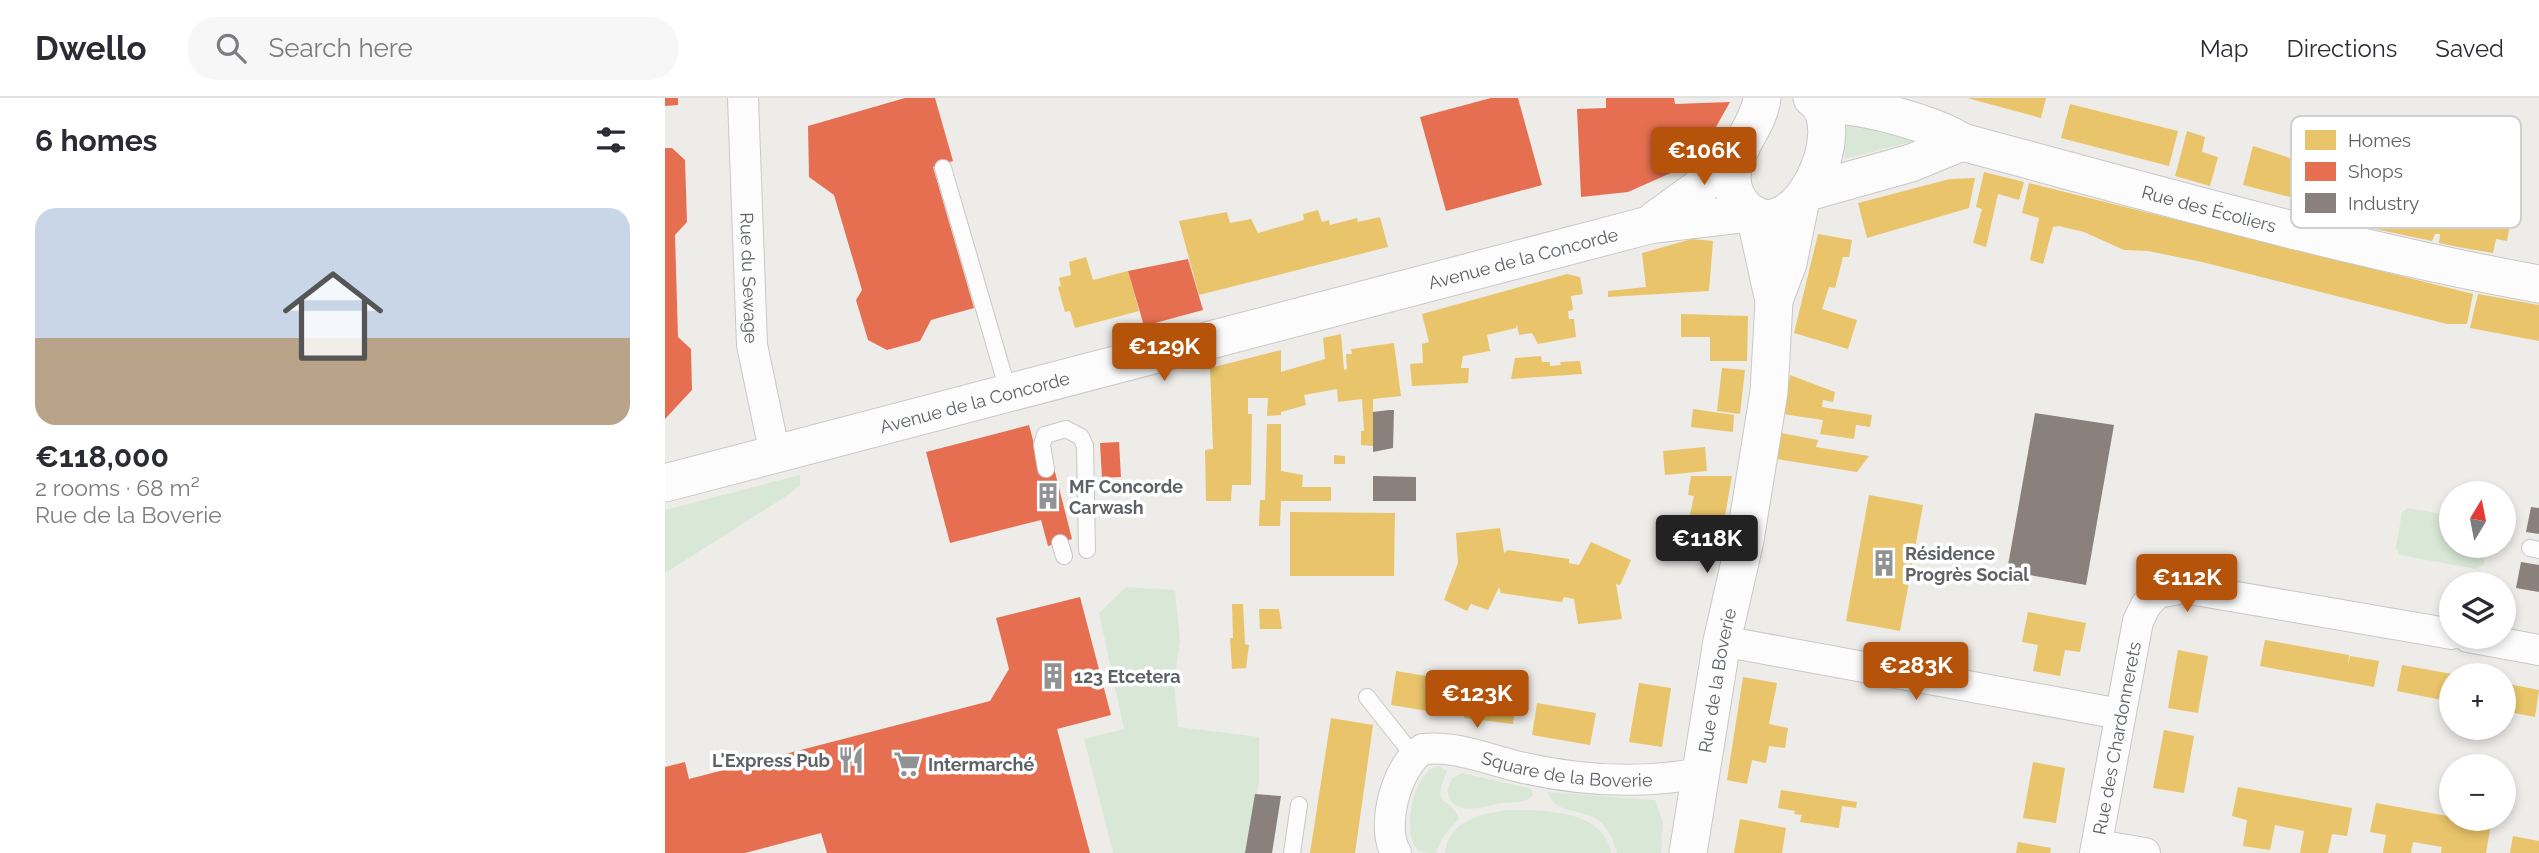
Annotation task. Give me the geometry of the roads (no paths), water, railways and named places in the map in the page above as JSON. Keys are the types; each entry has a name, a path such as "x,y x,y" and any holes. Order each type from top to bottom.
{"street":[{"name":"Rue du Sewage","path":"743,98 752,345 775,455"},
{"name":"Rue des Écoliers","path":"1815,100 1926,125 1962,142 2291,227"},
{"name":"Rue de la Boverie","path":"1773,301 1788,263 1804,198 1826,144 1829,127 1815,100"},
{"name":"Rue de la Boverie","path":"1688,853 1722,641 1757,470 1769,392 1773,301 1753,214 1734,194 1732,176 1743,145 1765,101"},
{"path":"1753,214 1779,216 1804,198 1911,163 1962,142"},
{"name":"Avenue de la Concorde","path":"1649,225 1699,188 1743,145"},
{"name":"Avenue de la Concorde","path":"665,483 1649,225 1753,214"},
{"name":"Rue des Écoliers","path":"2293,228 2374,249 2539,283"},
{"name":"Rue des Chardonnerets","path":"2096,849 2138,621 2157,593 2169,589 2194,589 2439,632"},
{"path":"1722,641 2120,714"},
{"path":"2516,646 2539,650"},
{"name":"Square de la Boverie","path":"1413,755 1423,749 1449,749 1546,773 1590,778 1666,780 1701,773"},
{"path":"1396,853 1391,834 1395,799 1399,779 1413,755"},
{"path":"2096,849 2145,853"}],"lane":[{"path":"943,168 1009,394"},
{"path":"1046,469 1043,452 1045,435 1066,429 1081,437 1085,446 1087,550"},
{"path":"1367,697 1413,755"},
{"path":"1291,853 1299,805"}],"place":[{"name":"MF Concorde Carwash","path":"1048,496"},
{"name":"Résidence Progrès Social","path":"1884,563"},
{"name":"123 Etcetera","path":"1053,676"},
{"name":"L'Express Pub","path":"851,760"},
{"name":"Intermarché","path":"907,764"}]}
